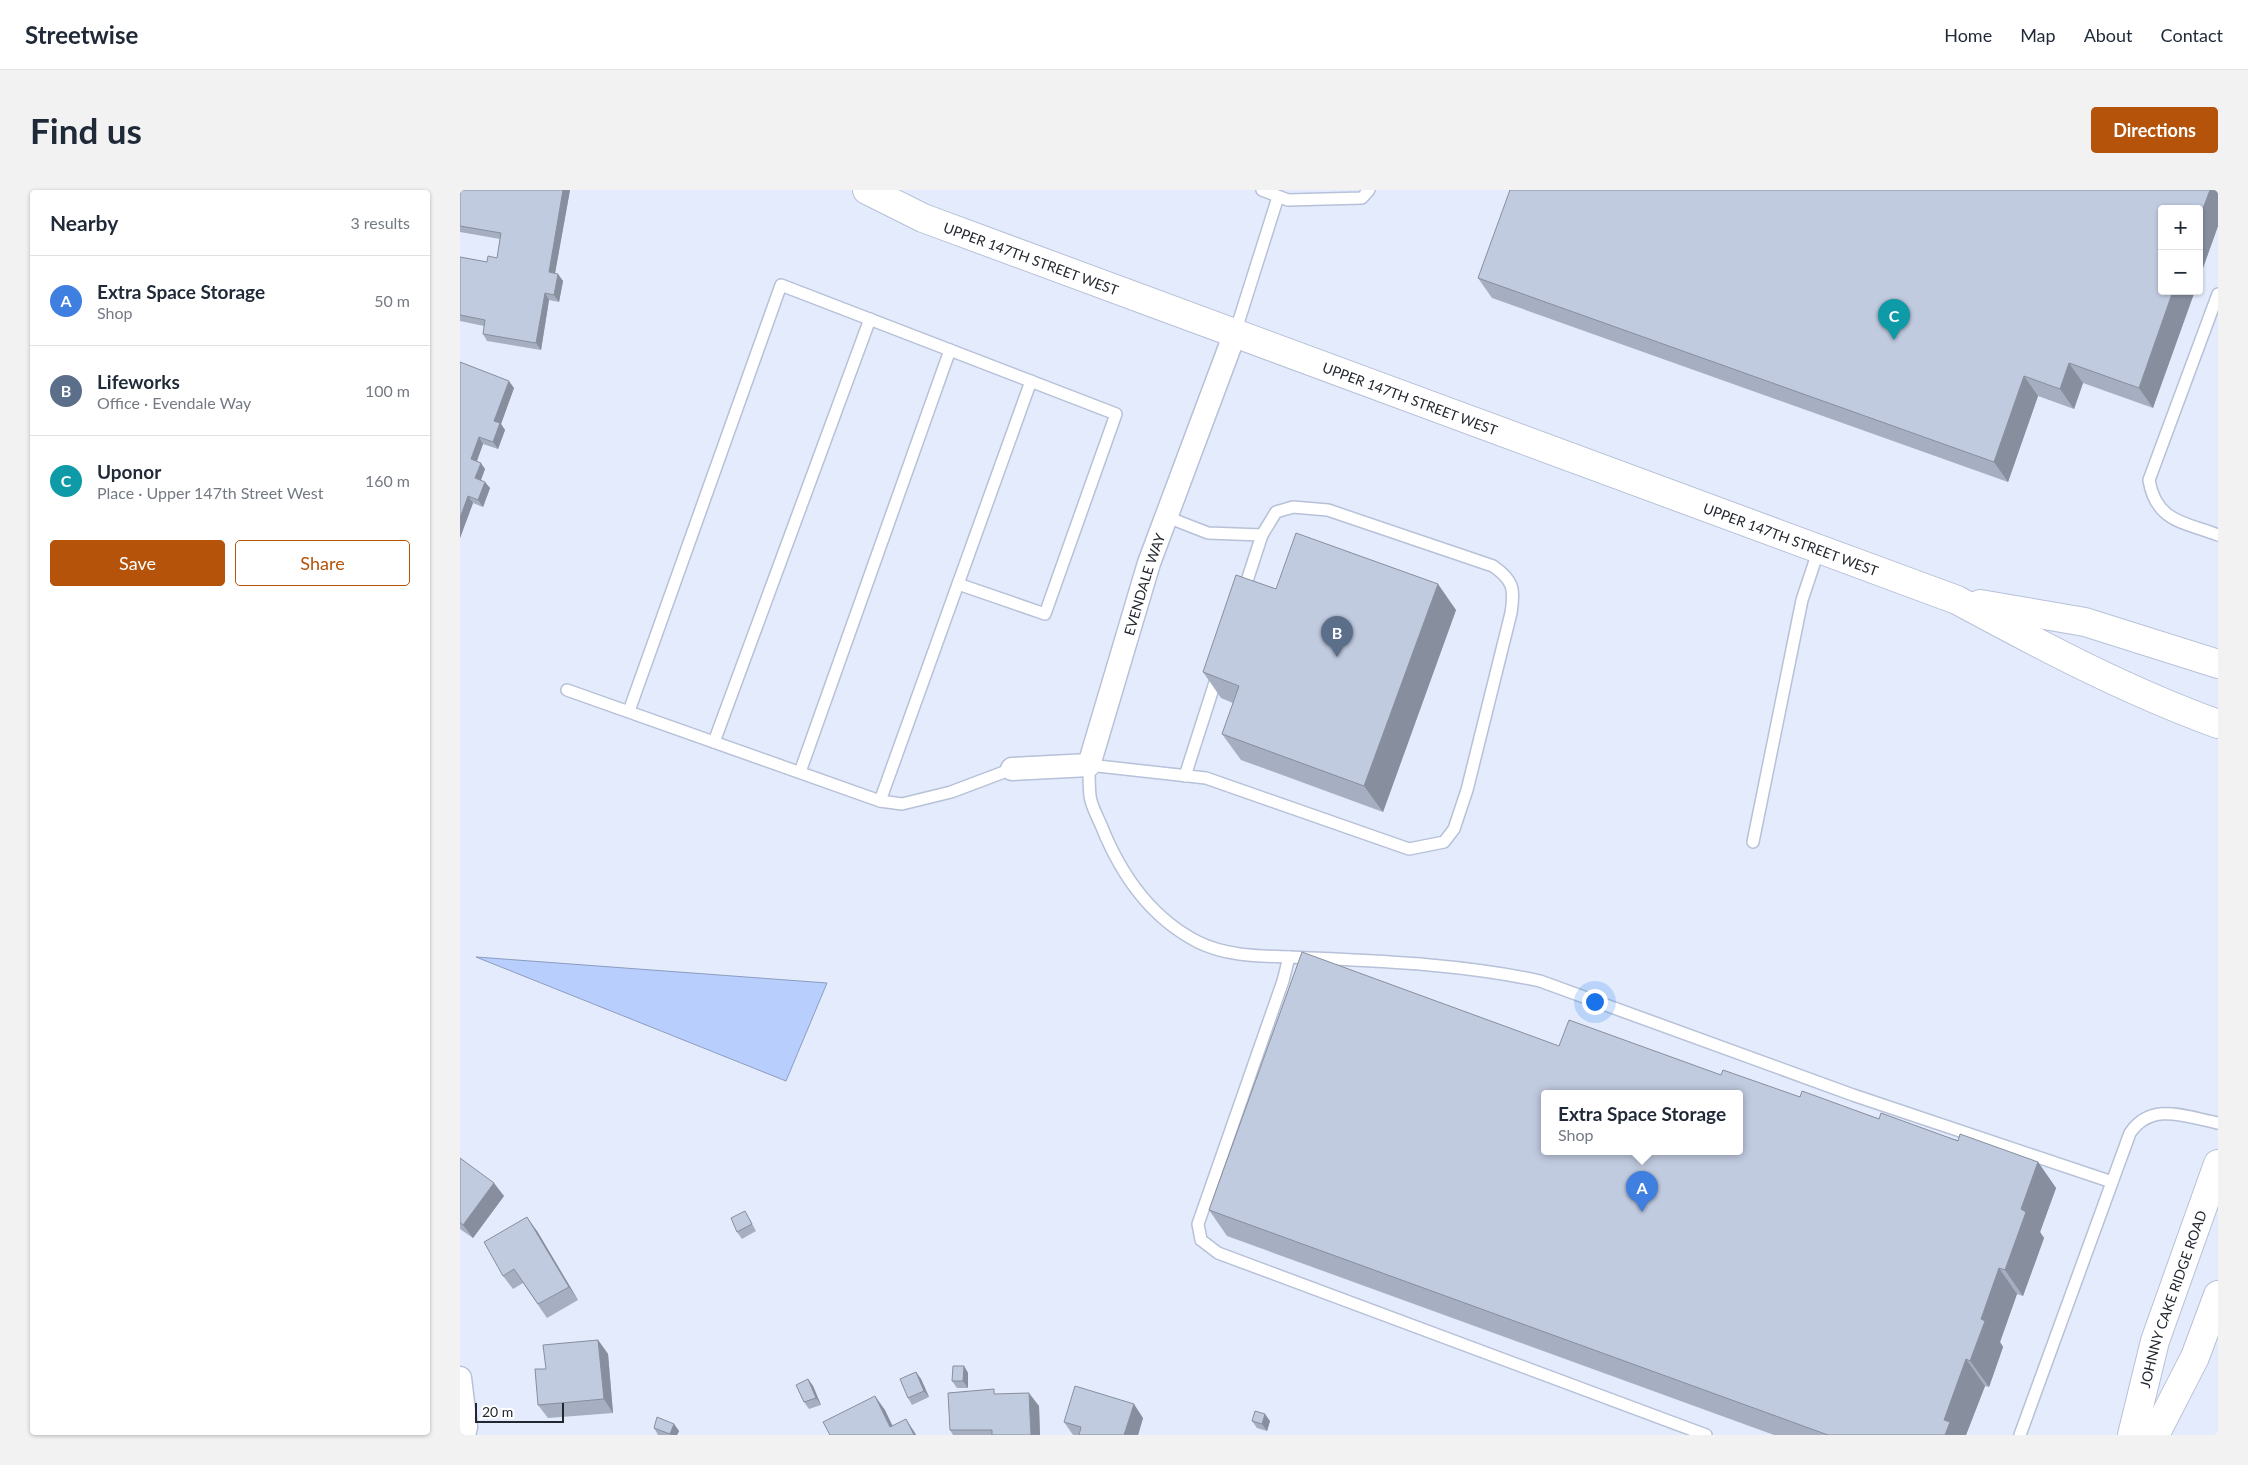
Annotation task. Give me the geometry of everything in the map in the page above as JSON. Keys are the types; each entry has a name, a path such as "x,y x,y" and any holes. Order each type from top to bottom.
{"street":[{"name":"UPPER 147TH STREET WEST","path":"875,192 923,218 1956,600 2068,660 2178,709 2218,724"},
{"name":"EVENDALE WAY","path":"1089,765 1150,564 1234,333"},
{"name":"UPPER 147TH STREET WEST","path":"1956,600 2085,622 2218,664"},
{"path":"1012,769 1089,765"},
{"name":"JOHNNY CAKE RIDGE ROAD","path":"2132,1435 2155,1341 2218,1164"},
{"path":"2155,1435 2195,1357 2218,1295"},
{"path":"460,1378 466,1427 464,1435"}],"lane":[{"path":"1262,190 1288,200 1362,198 1369,190"},
{"path":"1234,333 1278,197"},
{"path":"628,712 780,285 1116,414 1045,614 958,584"},
{"path":"2218,294 2149,480 2152,497 2167,516 2218,535"},
{"path":"714,742 870,319"},
{"path":"800,772 950,350"},
{"path":"880,800 1030,381"},
{"path":"1238,609 1262,535 1276,512 1293,506 1328,510 1493,566 1508,577 1514,599 1467,790 1454,829 1444,842 1409,849 1206,778 1089,765 1090,798 1109,846 1142,898 1164,921 1199,943 1246,955 1391,962 1516,976 1540,981 1853,1095 2112,1182"},
{"path":"1167,518 1208,533 1262,535"},
{"path":"1753,842 1802,600 1819,549"},
{"path":"1185,776 1220,664"},
{"path":"567,690 880,800 902,804 951,792 1012,769"},
{"path":"1289,957 1283,981 1198,1224 1201,1240 1218,1253 1706,1435"},
{"path":"2020,1435 2130,1133 2148,1116 2165,1113 2218,1123"}],"water":[{"path":"476,957 827,983 786,1081"}],"building":[{"path":"461,190 563,190 549,272 558,274 554,295 545,293 536,343 483,334 485,320 460,315 460,257 487,262 488,256 497,258 501,233 460,226"},
{"path":"1510,190 2210,190 2203,208 2203,205 2158,205 2158,295 2172,295 2139,388 2069,363 2060,389 2024,376 1994,462 1478,278"},
{"path":"460,362 509,381 494,421 500,423 493,442 479,437 471,459 481,463 475,478 485,482 478,500 468,496 460,518"},
{"path":"1296,533 1438,584 1364,786 1222,734 1239,686 1203,672 1236,575 1276,589"},
{"path":"1302,952 1559,1046 1569,1020 1721,1075 1723,1070 1800,1097 1802,1091 1879,1119 1881,1113 1958,1141 1960,1134 2038,1162 2021,1209 2026,1212 2005,1270 1999,1268 1981,1319 1985,1321 1970,1361 1966,1359 1944,1420 1950,1422 1945,1435 1828,1435 1209,1210"},
{"path":"460,1158 494,1183 463,1225 460,1222"},
{"path":"745,1211 752,1224 737,1232 731,1218"},
{"path":"527,1217 569,1287 538,1304 514,1269 503,1276 484,1242"},
{"path":"598,1340 604,1399 538,1405 535,1369 546,1369 543,1345"},
{"path":"953,1366 964,1366 963,1381 952,1381"},
{"path":"916,1372 924,1391 908,1398 900,1379"},
{"path":"808,1379 816,1398 804,1402 796,1385"},
{"path":"1075,1386 1134,1404 1124,1435 1079,1435 1081,1427 1064,1422"},
{"path":"994,1389 994,1394 1029,1393 1031,1435 992,1435 992,1430 950,1430 948,1393"},
{"path":"875,1396 890,1427 906,1419 914,1435 830,1435 823,1422"},
{"path":"1255,1411 1265,1414 1262,1424 1252,1421"},
{"path":"657,1417 674,1424 670,1434 654,1428"}],"place":[{"name":"Uponor","path":"1894,340"},
{"name":"Lifeworks","path":"1337,657"},
{"name":"Extra Space Storage","path":"1642,1212"}]}
